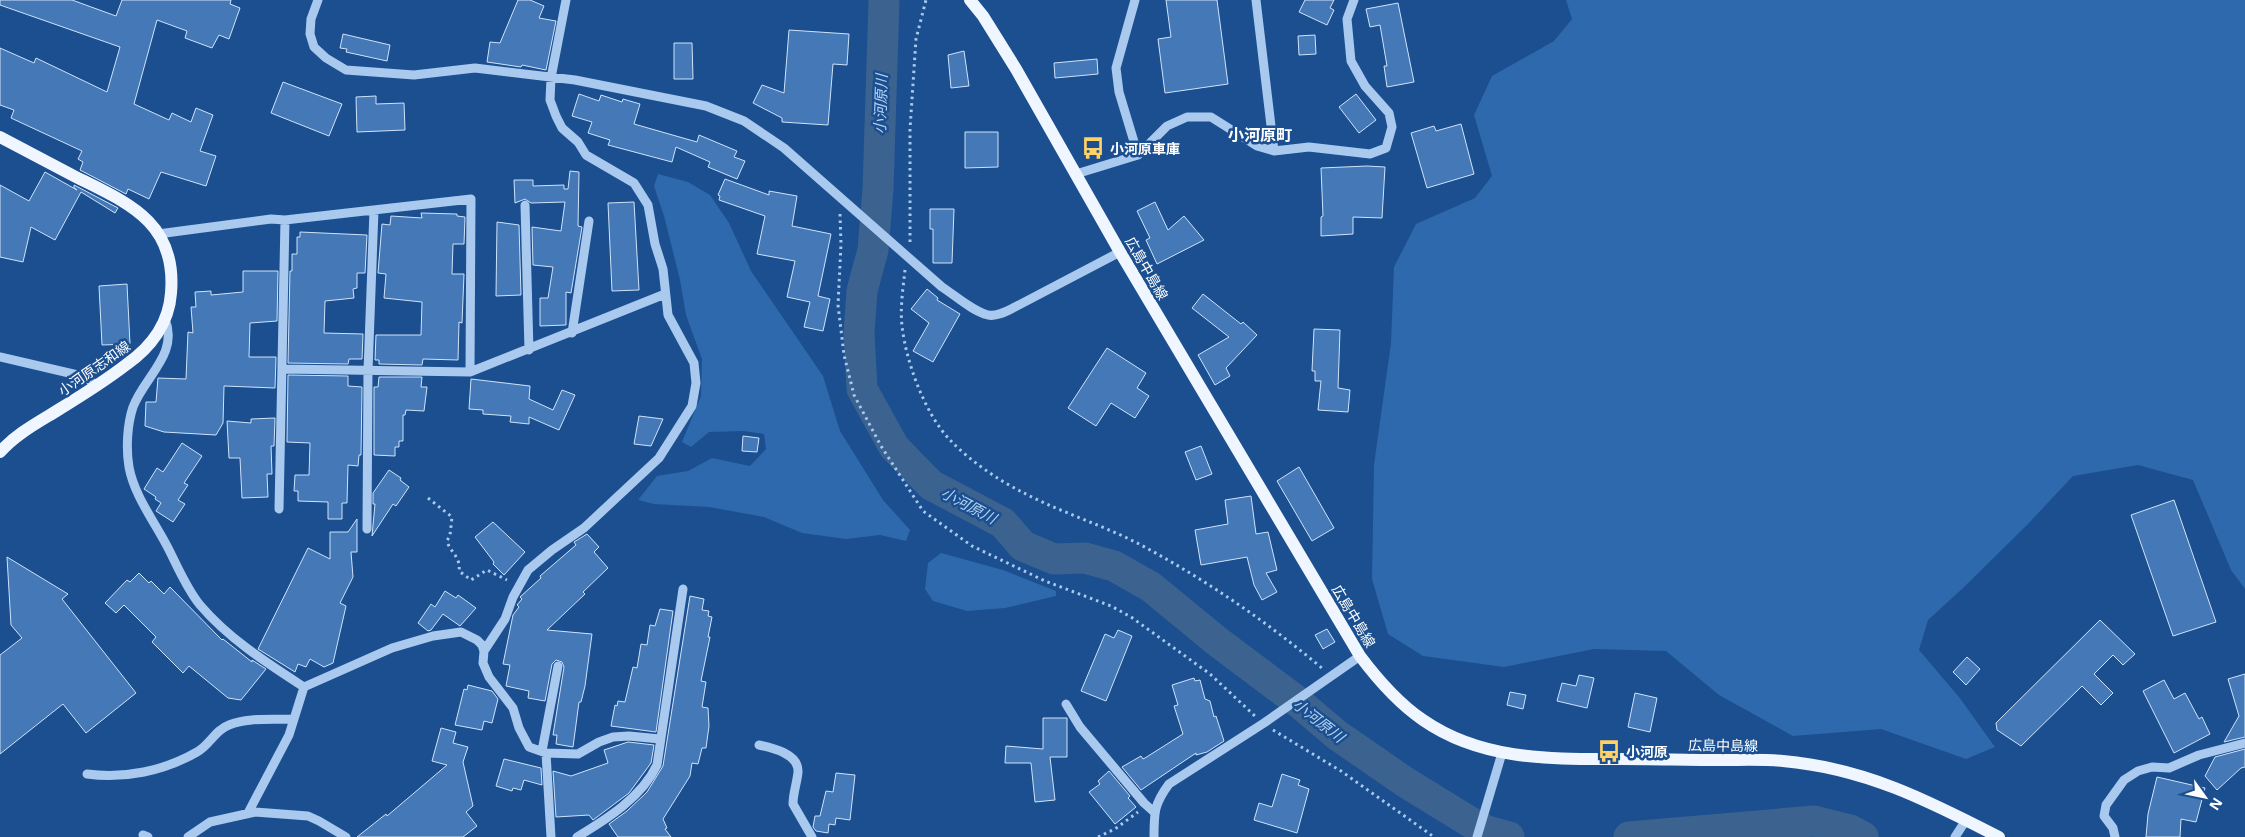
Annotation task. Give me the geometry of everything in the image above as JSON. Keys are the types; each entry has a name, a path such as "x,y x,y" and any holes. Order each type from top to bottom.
{"main road":[{"name":"広島中島線","path":"970,0 983,16 1016,69 1120,252 1360,656 1377,679 1397,700 1424,721 1448,735 1471,745 1502,753 1561,759 1782,761 1831,768 1906,791 1998,837"},
{"name":"小河原志和線","path":"0,137 109,193 136,209 149,221 158,234 172,264 171,300 165,319 146,349 97,385 23,431 0,452"}],"street":[{"path":"318,0 311,19 310,34 314,46 326,58 346,70 414,75 475,68 575,80 706,106 744,121 784,148 841,196 942,287 970,306 988,315 1000,314 1120,252"},
{"path":"566,0 551,78 550,100 562,128 578,142 586,155 634,183 648,205 655,244 663,269 668,315 694,363 696,383 692,406 658,458 599,515 528,570 505,619 484,652 483,663 489,677 513,708 519,728 529,746 544,752 578,754 599,742 621,736 660,739"},
{"path":"1136,0 1116,68 1119,92 1138,155"},
{"path":"1256,0 1274,151"},
{"path":"1076,174 1138,155 1167,126 1187,117 1211,117 1257,146 1274,151 1308,147 1370,154 1386,148 1392,127 1389,113 1365,86 1351,61 1347,19 1354,0"},
{"path":"158,234 271,219 285,220 471,199 470,372"},
{"path":"526,205 529,350"},
{"path":"367,529 368,371 374,210"},
{"path":"279,509 284,369 285,220"},
{"path":"572,333 588,221"},
{"path":"284,369 470,372 572,333 665,294"},
{"path":"165,319 170,331 168,348 133,407 128,432 129,468 136,489 199,604 222,628 275,668 304,687"},
{"path":"0,357 82,376 97,385"},
{"path":"577,837 608,816 650,781 657,765 683,589"},
{"path":"248,813 270,775 289,735 304,687 392,648 442,634 461,632 477,640 484,652"},
{"path":"1154,837 1154,812 1159,798 1169,784 1264,723 1360,656"},
{"path":"550,837 544,752 558,666"},
{"path":"1066,704 1080,727 1154,812"},
{"path":"87,774 141,774 198,752 227,725 239,722 294,719"},
{"path":"2115,837 2113,828 2104,816 2106,805 2124,780 2138,771 2152,767 2169,768 2200,755 2245,743"},
{"path":"759,745 783,751 796,764 798,771 793,804 803,818 812,837"},
{"path":"1477,837 1502,753"},
{"path":"188,837 210,822 248,813 308,816 346,837"},
{"path":"1955,837 1966,820"}],"path":[{"path":"926,0 916,39 909,190 910,234 901,306 902,327 918,386 949,440 975,462 1012,487 1106,527 1217,590 1275,630 1331,676"},
{"path":"841,196 842,230 838,305 840,332 854,395 881,446 923,510 972,546 1045,581 1111,606 1131,617 1210,674 1264,723 1342,771 1434,837"},
{"path":"428,498 452,517 448,545 457,556 460,564 459,570 466,578 471,580 487,570 518,588"},
{"path":"1098,837 1115,829 1146,805"}],"shaded area":[{"path":"1566,0 2245,0 2245,589 2231,570 2193,480 2138,465 2073,476 2028,524 1928,620 1919,650 1959,697 1995,747 1966,759 1881,729 1793,736 1719,695 1666,651 1594,649 1504,667 1423,656 1388,634 1372,579 1374,465 1391,343 1394,267 1416,224 1475,198 1492,176 1474,115 1492,76 1554,41 1572,19"},
{"path":"658,174 688,182 710,195 729,223 751,271 823,376 840,431 883,500 910,530 906,541 880,535 846,539 802,533 764,517 709,507 654,504 638,500 657,476 688,471 712,458 750,466 766,449 764,434 744,431 709,432 691,447 682,442 701,396 702,359 686,315 680,280 664,216 654,186"},
{"path":"941,553 1003,570 1056,591 1056,596 1005,608 967,611 933,601 925,589 928,563"}],"building":[{"path":"0,0 72,0 116,16 122,0 231,0 230,4 240,8 229,39 219,35 212,48 185,38 187,31 157,20 134,104 169,120 172,113 191,122 196,108 213,115 200,151 216,156 206,186 161,172 149,199 128,189 126,194 80,170 83,162 78,159 82,151 11,118 14,110 0,105 0,48 34,63 36,58 107,92 120,47 0,5"},
{"path":"518,0 530,0 544,6 539,18 556,21 546,70 522,65 521,67 487,62 490,42 500,43"},
{"path":"1166,0 1217,0 1228,84 1165,93 1158,39 1171,37"},
{"path":"1305,0 1334,0 1330,8 1334,10 1327,25 1299,12"},
{"path":"1398,3 1414,82 1387,87 1384,66 1387,66 1380,25 1370,27 1366,9"},
{"path":"789,30 849,34 847,65 833,64 828,125 782,122 782,118 753,103 762,85 784,93"},
{"path":"343,34 390,45 387,61 346,52 347,49 340,48"},
{"path":"1315,35 1316,54 1299,55 1298,36"},
{"path":"674,43 692,43 693,79 674,79"},
{"path":"964,51 969,86 951,88 948,55"},
{"path":"1097,59 1098,74 1055,78 1054,63"},
{"path":"283,82 342,104 329,136 271,113"},
{"path":"579,94 599,101 601,95 622,102 623,99 640,104 634,124 697,142 699,135 737,151 734,157 745,161 737,179 708,167 710,162 676,147 672,162 608,145 610,140 588,133 592,122 572,116"},
{"path":"1356,94 1376,120 1359,133 1339,107"},
{"path":"376,96 376,104 404,103 405,130 357,132 356,97"},
{"path":"1461,124 1474,174 1427,188 1411,133 1434,126 1436,131"},
{"path":"965,132 998,132 998,167 965,168"},
{"path":"1385,167 1382,218 1353,217 1353,234 1321,236 1321,217 1323,216 1321,168"},
{"path":"570,171 579,172 578,226 582,227 571,293 566,292 566,325 540,326 540,298 548,298 553,267 533,265 532,227 561,231 565,202 531,203 525,199 515,203 514,180 533,180 533,186 564,185 564,189 568,189"},
{"path":"45,172 77,190 74,188 74,185 118,208 115,213 81,192 55,240 31,227 23,262 0,257 0,185 29,201"},
{"path":"725,179 769,195 769,191 797,196 792,226 831,234 818,296 830,299 823,331 804,327 810,302 787,297 795,261 757,254 765,216 719,200 720,196 718,195"},
{"path":"634,202 639,290 612,291 608,203"},
{"path":"1155,202 1168,230 1184,216 1204,240 1157,264 1146,240 1150,238 1137,211"},
{"path":"930,209 954,209 952,263 933,263 933,229 930,229"},
{"path":"421,213 457,214 457,216 465,217 464,244 453,244 452,274 464,274 462,323 459,322 458,360 423,359 422,365 379,364 379,360 375,360 376,335 421,335 422,302 384,298 386,274 378,273 382,224 390,225 391,216 422,218"},
{"path":"497,222 519,225 521,295 496,296"},
{"path":"300,232 367,235 365,273 357,273 357,288 353,289 354,298 325,301 324,333 363,334 362,359 349,359 348,364 288,363 290,271 292,271 292,254 297,254 297,237 300,237"},
{"path":"243,271 278,271 277,321 250,323 249,357 276,357 275,388 224,386 223,423 216,435 164,432 145,426 146,402 156,402 158,378 186,379 188,332 193,333 191,307 196,307 195,292 211,291 211,295 243,292"},
{"path":"127,284 130,344 102,345 99,286"},
{"path":"927,289 938,298 937,300 960,314 933,362 913,351 929,323 911,309"},
{"path":"1203,294 1241,324 1243,322 1257,335 1226,368 1230,376 1215,385 1198,355 1229,337 1192,308"},
{"path":"1314,329 1340,330 1338,388 1350,390 1348,412 1318,410 1321,381 1315,381 1315,371 1312,371"},
{"path":"1107,348 1146,373 1137,388 1149,396 1135,418 1111,403 1096,426 1068,408"},
{"path":"288,375 348,376 348,386 362,387 361,455 359,455 358,466 348,465 347,503 342,503 342,519 328,519 328,502 298,501 298,491 294,491 295,475 309,475 310,443 287,442"},
{"path":"379,377 422,377 421,387 427,387 424,411 406,410 405,415 403,415 403,441 399,441 399,447 395,447 395,456 374,455 374,387 378,387"},
{"path":"471,379 530,386 529,399 553,410 562,390 575,395 559,430 529,417 529,424 510,422 511,416 483,414 483,410 469,409"},
{"path":"639,416 663,419 651,446 634,444"},
{"path":"275,418 274,446 271,446 272,474 267,474 268,497 242,498 240,458 229,458 227,421 251,423 251,419"},
{"path":"743,436 759,438 757,452 742,451"},
{"path":"182,443 202,456 184,483 188,485 178,500 185,504 173,522 156,511 161,503 144,489 157,468 163,472"},
{"path":"1201,446 1212,474 1196,480 1185,452"},
{"path":"1299,467 1334,528 1312,541 1277,481"},
{"path":"389,470 401,478 400,480 409,487 396,506 393,504 372,536 375,504 373,504 373,493"},
{"path":"1251,496 1256,534 1268,532 1277,570 1266,573 1277,592 1262,600 1254,585 1247,557 1201,565 1195,530 1228,524 1225,500"},
{"path":"2174,500 2216,622 2173,636 2131,515"},
{"path":"357,519 357,552 351,552 353,577 340,603 346,606 333,663 324,667 310,659 306,667 298,664 295,672 258,649 308,548 330,559 330,532 348,532"},
{"path":"493,522 525,552 504,575 493,564 494,562 475,537"},
{"path":"587,534 599,547 594,552 608,568 583,592 585,594 547,630 592,634 585,686 581,702 579,702 573,747 556,744 557,735 553,735 564,667 562,662 556,660 552,664 545,701 528,698 529,691 506,686 510,665 503,664 513,615 522,599 520,597 541,578 540,576 576,545 574,542"},
{"path":"7,557 68,594 62,599 136,693 86,733 63,704 0,754 0,655 22,638 11,625"},
{"path":"139,573 149,583 151,581 164,594 170,587 222,640 252,662 252,660 266,669 241,700 228,698 189,666 183,673 152,642 156,637 124,605 116,613 105,603 127,580 130,582"},
{"path":"445,591 456,598 458,595 476,608 460,626 443,614 431,630 428,631 418,623 431,604 435,607"},
{"path":"690,596 704,599 702,610 709,611 708,616 712,617 701,681 706,682 702,707 708,708 709,726 706,748 702,748 698,764 692,763 690,776 663,819 667,828 665,829 671,837 618,837 609,824 627,811 647,792 663,766"},
{"path":"660,609 673,611 656,732 611,726 615,705 617,706 618,701 625,702 633,667 637,668 641,644 647,645 650,625 655,626"},
{"path":"2100,620 2135,654 2123,665 2113,655 2094,674 2113,693 2101,705 2082,686 2021,746 1997,730 1996,723"},
{"path":"1327,629 1335,642 1323,649 1315,635"},
{"path":"1118,630 1132,636 1106,701 1081,691 1105,634 1114,638"},
{"path":"1967,657 1980,669 1966,685 1953,672"},
{"path":"2245,674 2245,737 2224,742 2239,716 2228,679"},
{"path":"1579,675 1594,678 1587,708 1557,701 1562,683 1576,686"},
{"path":"1194,678 1195,681 1200,680 1205,699 1210,701 1214,717 1216,716 1224,741 1207,752 1196,755 1196,753 1141,790 1122,767 1141,756 1143,759 1145,758 1183,734 1174,706 1178,705 1172,685"},
{"path":"2164,680 2174,699 2185,693 2199,719 2202,717 2210,734 2174,753 2143,691"},
{"path":"468,685 492,691 498,699 492,723 484,721 482,730 455,725 464,689 467,690"},
{"path":"1510,692 1526,695 1523,709 1507,705"},
{"path":"1635,693 1657,698 1650,732 1628,727"},
{"path":"1043,718 1067,718 1067,757 1050,757 1055,800 1035,802 1031,763 1005,763 1006,746 1043,749"},
{"path":"441,728 456,732 453,743 468,747 463,762 473,806 466,812 477,826 463,837 357,837 386,814 387,816 447,765 432,761"},
{"path":"628,742 654,745 651,763 629,793 593,820 589,815 556,817 553,771 571,776 608,763 604,750"},
{"path":"2245,749 2245,767 2241,768 2217,790 2205,776 2215,757"},
{"path":"504,759 541,768 542,785 524,780 521,790 513,788 512,791 496,786"},
{"path":"1109,771 1130,796 1128,798 1136,807 1115,824 1089,792 1100,784 1098,781"},
{"path":"836,773 855,775 850,820 836,818 835,825 829,824 828,833 816,831 813,827 815,816 820,816 826,791 833,792"},
{"path":"1282,774 1300,780 1298,785 1309,789 1297,833 1254,820 1259,803 1272,807"},
{"path":"2157,777 2205,788 2196,822 2181,819 2180,837 2146,837 2148,814"}],"waterway":[{"name":"小河原川","path":"884,0 878,189 873,250 862,291 859,333 862,389 894,447 931,485 1003,523 1023,546 1054,559 1085,558 1114,566 1151,587 1218,642 1298,702 1337,735 1405,782 1470,822 1487,831 1509,837"},
{"name":"小河原川","path":"1629,837 1814,821 1850,830 1863,837"}],"place":[{"name":"小河原車庫","path":"1093,148"},
{"name":"小河原","path":"1609,751"}],"district":[{"name":"小河原町","path":"1260,135"}]}
